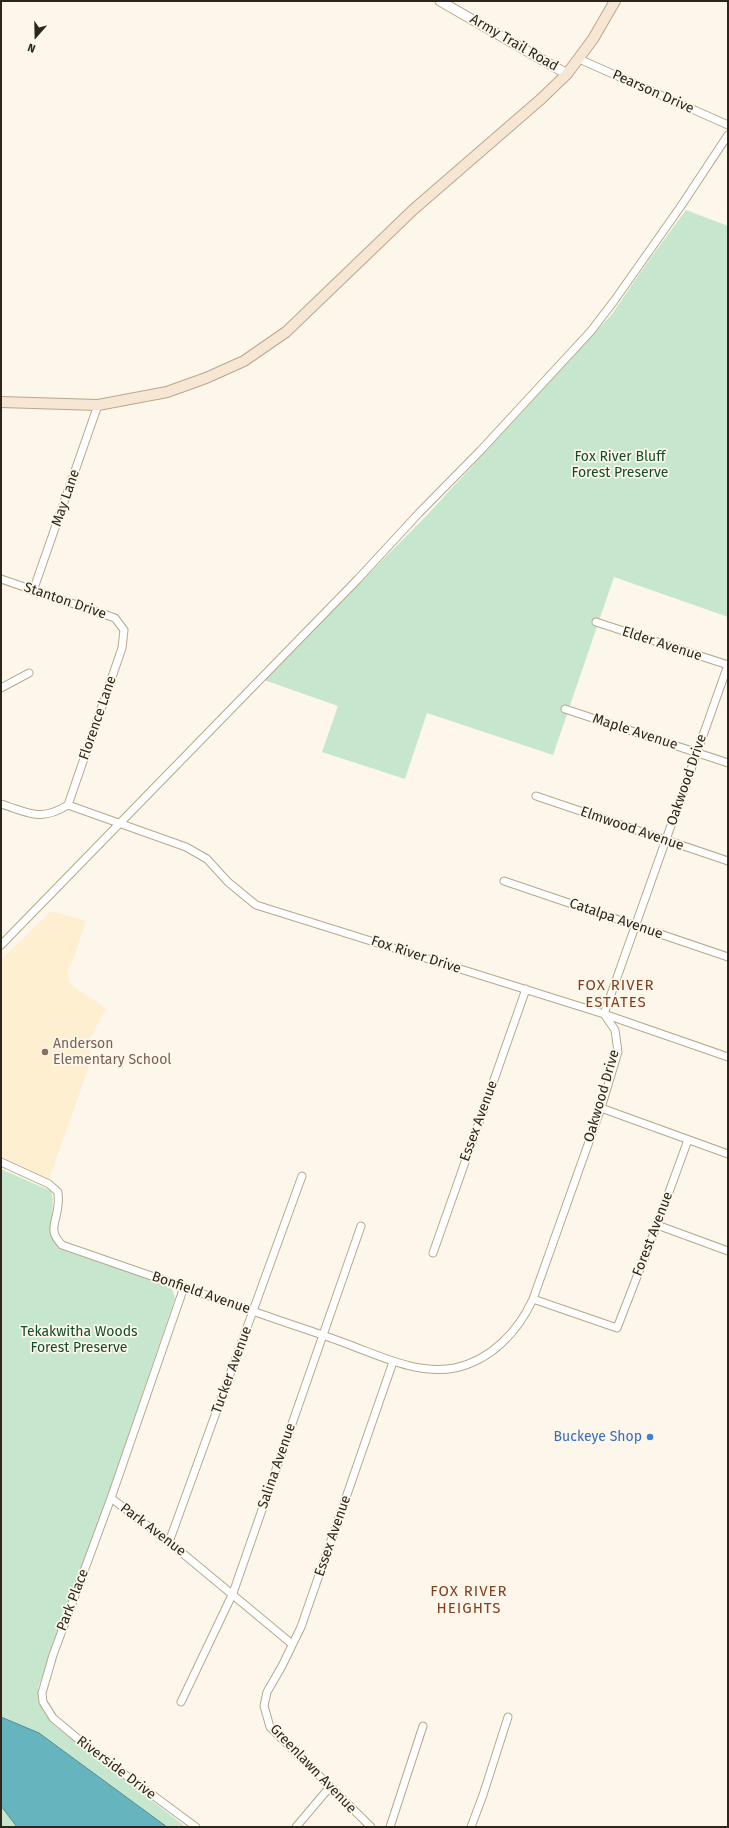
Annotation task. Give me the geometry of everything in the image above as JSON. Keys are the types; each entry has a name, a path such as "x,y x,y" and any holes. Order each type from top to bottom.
{"main road":[{"path":"1,402 98,405 142,398 188,385 244,361 270,343 303,316 442,184 501,135 567,74 593,39 615,1"}],"street":[{"name":"Army Trail Road","path":"440,1 567,74"},
{"name":"Pearson Drive","path":"579,59 728,125"},
{"path":"1,945 481,450 591,331 678,211 728,135"},
{"name":"May Lane","path":"34,591 98,405"},
{"name":"Stanton Drive","path":"1,579 115,618 124,630"},
{"name":"Elder Avenue","path":"596,622 728,665"},
{"name":"Florence Lane","path":"68,805 122,648 124,630"},
{"name":"Oakwood Drive","path":"393,1362 417,1367 443,1369 455,1368 475,1362 496,1349 512,1333 526,1315 601,1108 618,1052 615,1030 604,1014 728,665"},
{"path":"1,688 29,673"},
{"name":"Maple Avenue","path":"565,709 728,763"},
{"name":"Elmwood Avenue","path":"536,796 728,862"},
{"path":"1,804 40,815 55,813 68,805"},
{"name":"Fox River Drive","path":"68,805 186,847 206,859 228,882 256,905 604,1014 728,1057"},
{"name":"Catalpa Avenue","path":"504,881 636,925 728,958"},
{"name":"Essex Avenue","path":"433,1253 526,989"},
{"path":"601,1108 728,1154"},
{"name":"Forest Avenue","path":"533,1299 617,1328 688,1140"},
{"name":"Bonfield Avenue","path":"1,1162 49,1184 58,1192 58,1206 53,1231 56,1239 62,1245 323,1335 393,1362"},
{"name":"Tucker Avenue","path":"169,1542 302,1176"},
{"path":"657,1225 728,1252"},
{"name":"Salina Avenue","path":"182,1702 233,1594 361,1226"},
{"name":"Park Avenue","path":"184,1287 111,1498 169,1542 292,1644"},
{"name":"Essex Avenue","path":"264,1706 267,1692 282,1666 301,1627 393,1362"},
{"name":"Park Place","path":"43,1702 42,1692 53,1655 111,1498"},
{"name":"Riverside Drive","path":"43,1702 53,1718 89,1748 196,1827"},
{"name":"Greenlawn Avenue","path":"264,1706 270,1727 329,1788 371,1827"},
{"path":"471,1827 483,1795 508,1716"},
{"path":"390,1827 423,1726"},
{"path":"296,1827 329,1788"}],"shaded area":[{"name":"Anderson Elementary School","path":"51,911 86,921 73,960 67,971 70,984 106,1008 90,1039 90,1064 49,1179 1,1157 1,960"}],"green space":[{"name":"Fox River Bluff Forest Preserve","path":"686,210 728,226 728,617 614,577 553,755 427,713 405,779 322,752 338,706 264,680 428,514 612,314"},
{"name":"Tekakwitha Woods Forest Preserve","path":"1,1169 51,1191 53,1199 51,1222 52,1237 61,1249 160,1283 172,1289 175,1298 100,1518 38,1688 42,1708 47,1717 55,1726 186,1827 167,1827 39,1733 1,1717"},
{"path":"1,1806 17,1827 1,1827"}],"water":[{"path":"1,1717 39,1733 167,1827 17,1827 1,1806"}],"place":[{"name":"Anderson Elementary School","path":"45,1052"},
{"name":"Buckeye Shop","path":"650,1437"}],"district":[{"name":"FOX RIVER ESTATES","path":"616,994"},
{"name":"FOX RIVER HEIGHTS","path":"469,1600"}]}
